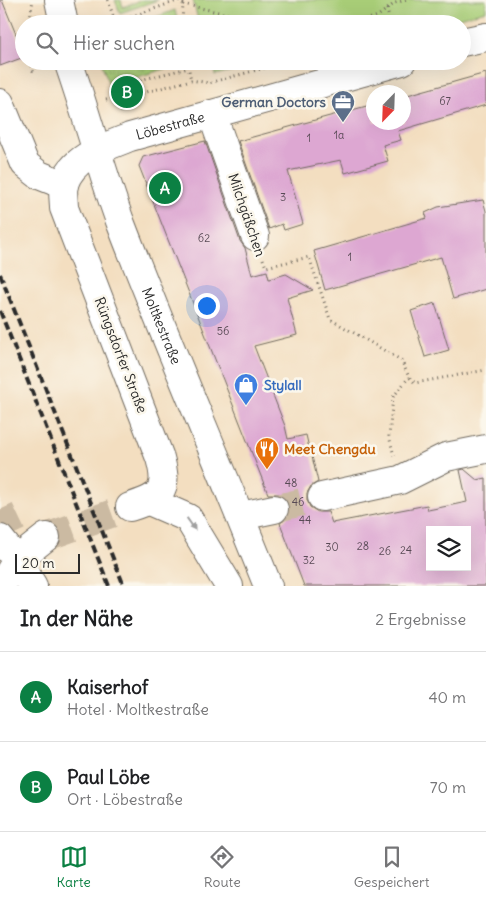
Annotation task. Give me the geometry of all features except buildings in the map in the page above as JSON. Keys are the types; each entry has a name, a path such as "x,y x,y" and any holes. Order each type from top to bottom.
{"street":[{"path":"60,0 62,15"},
{"path":"471,40 486,36"},
{"name":"Moltkestraße","path":"71,70 121,223 268,586"},
{"name":"Löbestraße","path":"64,196 70,172 80,160 96,151 130,137 370,70"},
{"path":"0,103 25,164 64,196"},
{"name":"Milchgäßchen","path":"212,114 255,236"},
{"name":"Rüngsdorfer Straße","path":"64,196 165,476 161,490 139,504 188,518 229,586"},
{"path":"322,497 400,480 446,457 486,449"},
{"path":"241,516 274,508"},
{"path":"0,586 17,560 46,537"},
{"path":"0,539 17,560 33,586"}],"path":[{"path":"30,15 33,0"},
{"path":"108,0 113,15"},
{"path":"136,15 180,0 183,4 227,15"},
{"path":"379,15 395,3 406,0"},
{"path":"182,15 183,4"},
{"path":"387,9 388,15"},
{"path":"33,70 34,74"},
{"path":"84,107 117,96 120,85 180,70"},
{"path":"189,70 192,80"},
{"path":"128,97 192,80 209,83 257,70"},
{"name":"Milchgäßchen","path":"255,236 266,267 309,257 330,319 401,360 409,377"},
{"path":"400,480 389,436 393,398 409,377 416,383 486,370"}],"green space":[{"path":"115,0 121,0 123,7 142,0 158,0 120,13"},
{"path":"193,0 486,0 486,11 470,15 197,15"},
{"path":"175,10 176,15 162,15"},
{"path":"104,70 161,70 109,85"},
{"path":"214,70 236,70 215,75"}],"tunnel":[{"path":"274,509 322,497"},
{"path":"46,537 130,507"},
{"path":"0,510 24,561"}],"railway":[{"path":"0,274 124,586"},
{"path":"0,311 109,586"}],"place":[{"name":"Paul Löbe","path":"127,92"},
{"name":"German Doctors","path":"343,123"},
{"name":"Kaiserhof","path":"165,188"},
{"name":"Stylall","path":"246,406"},
{"name":"Meet Chengdu","path":"267,470"}]}
